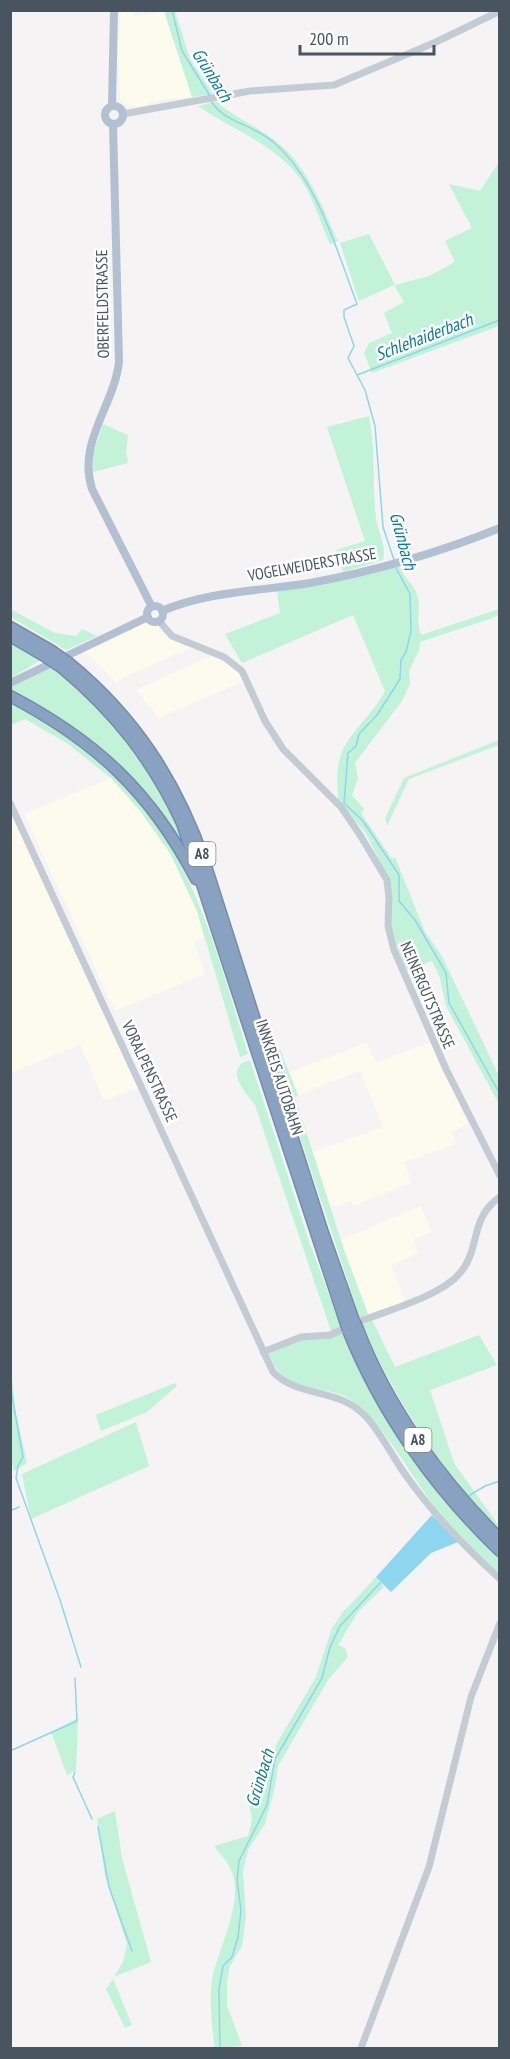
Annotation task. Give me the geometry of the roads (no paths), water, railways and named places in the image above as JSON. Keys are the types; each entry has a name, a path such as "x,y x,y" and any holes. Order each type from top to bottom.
{"highway":[{"name":"INNKREIS AUTOBAHN","path":"10,627 111,700 135,727 160,762 183,804 204,860 261,1053"},
{"name":"INNKREIS AUTOBAHN","path":"10,636 49,654"},
{"name":"INNKREIS AUTOBAHN","path":"65,665 104,705 152,766 182,823 366,1370 415,1451 450,1498 500,1551"},
{"path":"10,696 65,726 110,762 134,785 165,825 210,906"},
{"name":"INNKREIS AUTOBAHN","path":"351,1326 397,1408 423,1448 448,1483 500,1539"}],"main road":[{"name":"OBERFELDSTRASSE","path":"114,10 112,106 106,110 105,117 113,124 119,362 115,383 90,446 87,468 92,489 152,607"},
{"path":"112,106 119,108 123,114 120,122 113,124"},
{"name":"VOGELWEIDERSTRASSE","path":"162,611 203,598 317,581 394,564 500,528"},
{"path":"152,607 157,607 162,611 159,621 153,621 148,617 152,607"},
{"path":"10,683 148,617"}],"street":[{"path":"123,114 250,91 334,85 436,42 500,11"},
{"name":"NEINERGUTSTRASSE","path":"159,621 172,636 224,657 242,671 265,721 283,749 341,807 360,835 387,880 388,926 394,950 442,1061 500,1176"},
{"name":"VORALPENSTRASSE","path":"10,802 263,1353 279,1378 296,1387 345,1400 369,1421 423,1498 450,1530 500,1579"},
{"path":"263,1353 300,1337 330,1335 423,1296 454,1279 469,1258 481,1217 500,1197"},
{"path":"361,2049 429,1867 471,1697 500,1623"}],"water":[{"path":"432,1515 458,1542 431,1553 391,1592 376,1577"}],"waterway":[{"name":"Grünbach","path":"172,10 182,51 210,96"},
{"name":"Grünbach","path":"211,101 231,119 264,135 288,156 324,216 357,304 344,310 344,317 354,346 348,358 365,390 375,426 383,527 394,560"},
{"name":"Schlehaiderbach","path":"357,375 500,320"},
{"name":"Grünbach","path":"396,568 410,594 411,631 406,652 401,660 400,679 377,715 359,734 356,746 348,753 344,803 363,821 399,875 399,901 415,920 446,973 449,1003 500,1094"},
{"path":"10,1385 23,1457 18,1466 16,1478 60,1600 81,1667"},
{"name":"Grünbach","path":"470,1495 485,1486 500,1481"},
{"path":"10,1511 19,1507"},
{"name":"Grünbach","path":"220,2048 219,1989 223,1966 232,1957 238,1937 241,1910 237,1880 239,1861 267,1805 275,1759 322,1678 330,1647 340,1626 381,1582"},
{"path":"10,1751 77,1721 75,1678"},
{"path":"75,1772 73,1777 92,1819"},
{"path":"98,1827 109,1887 132,1951"}]}
